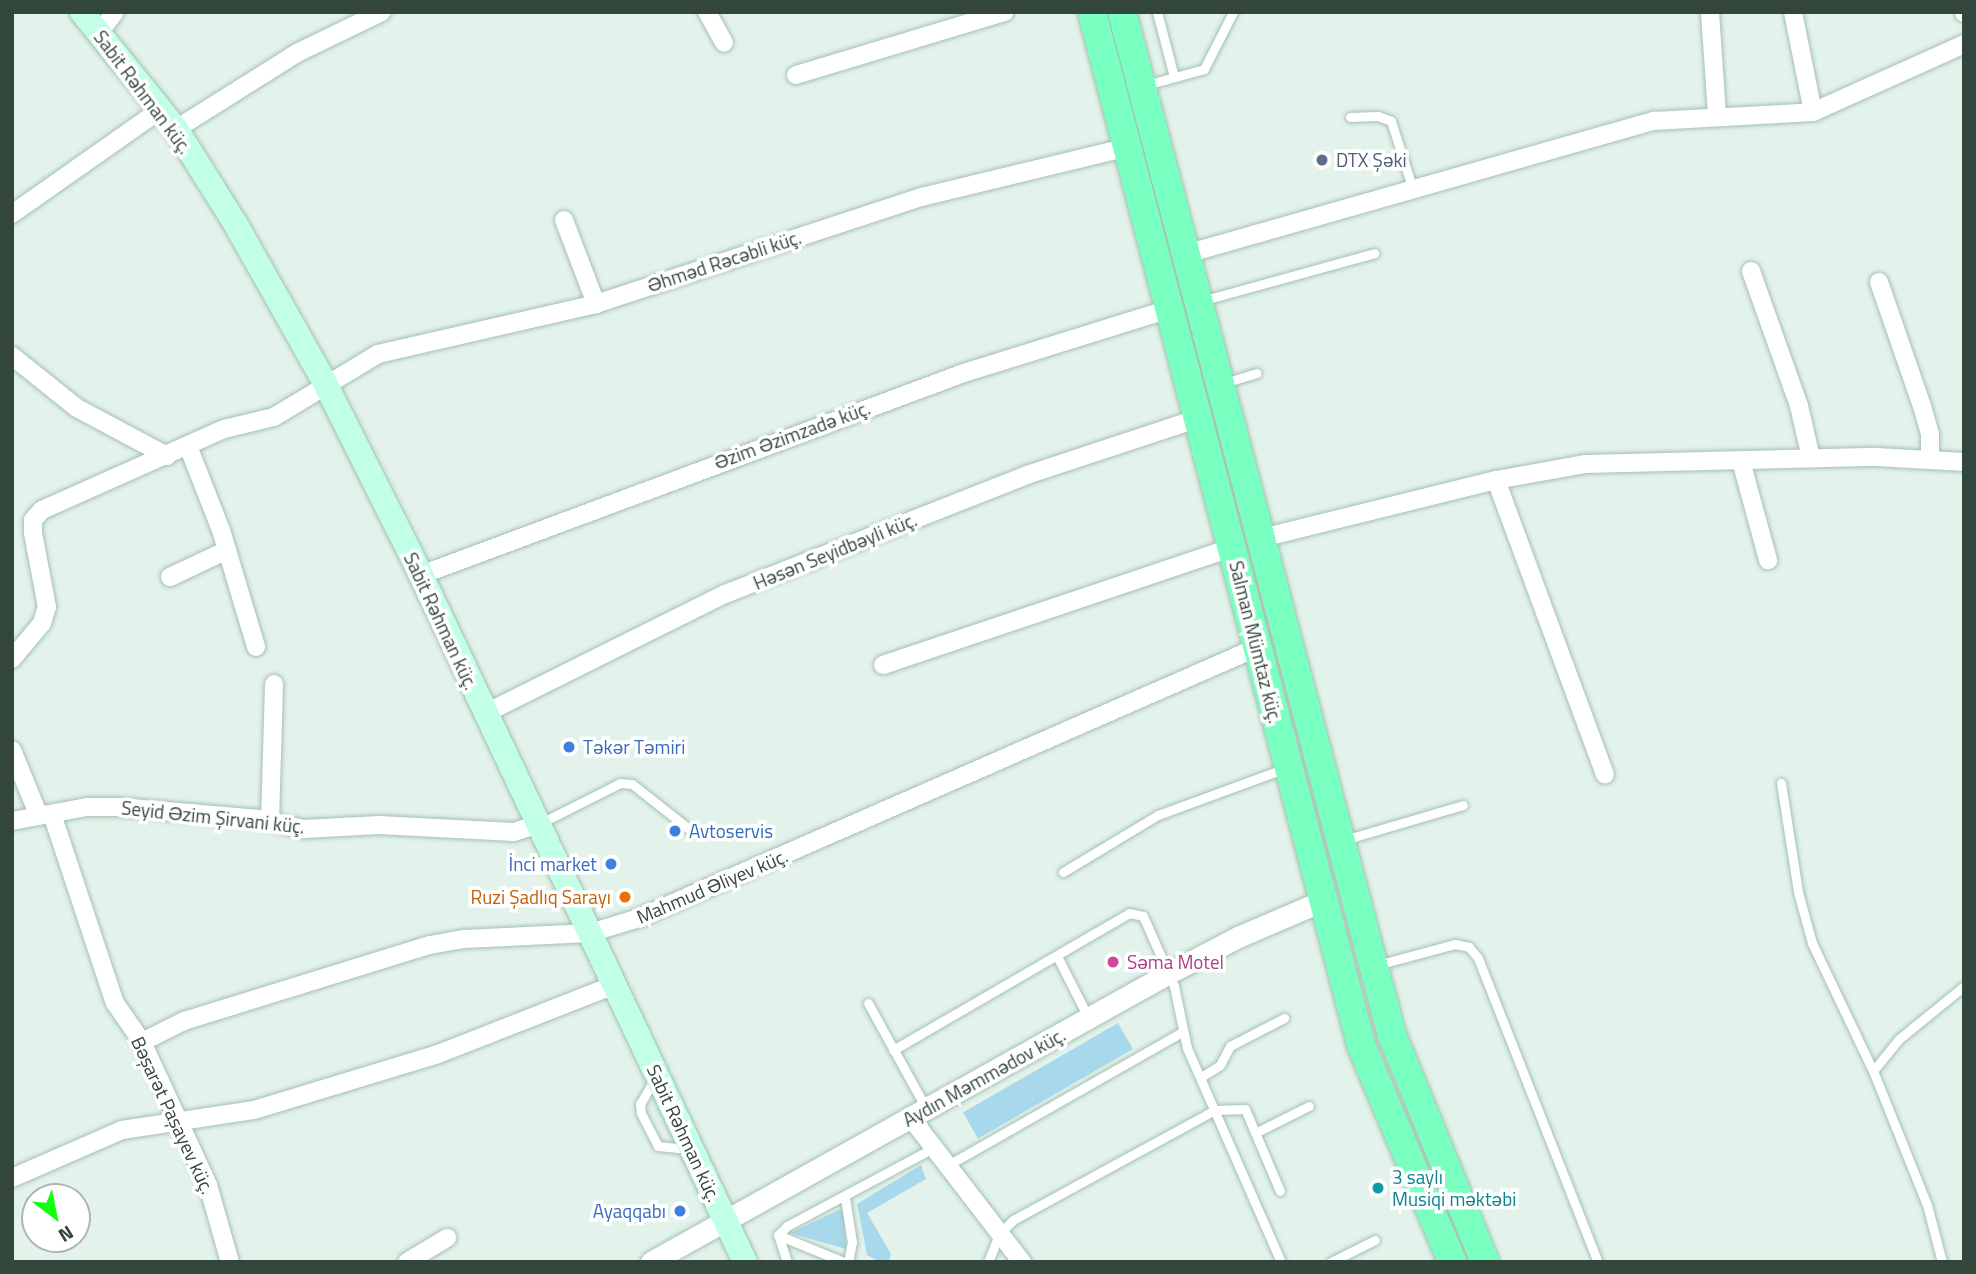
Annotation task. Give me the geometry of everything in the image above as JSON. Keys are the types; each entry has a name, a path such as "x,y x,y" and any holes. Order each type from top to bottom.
{"highway":[{"name":"Salman Mümtaz küç.","path":"1092,12 1168,309 1233,547 1360,1045 1452,1262"},
{"path":"1122,12 1372,966 1406,1079 1485,1262"},
{"path":"1233,547 1262,538"},
{"path":"1286,763 1316,750"},
{"path":"1322,901 1352,892"}],"main road":[{"name":"Sabit Rəhman küç.","path":"82,12 168,120 235,223 325,383 421,575 484,714 539,824 746,1262"}],"street":[{"path":"99,33 115,12"},
{"path":"12,214 168,120 297,52 382,12"},
{"path":"707,12 724,43"},
{"path":"796,75 1005,12"},
{"path":"1710,12 1717,116"},
{"path":"1793,12 1813,112"},
{"path":"1186,254 1412,187 1654,121 1813,112 1964,44"},
{"name":"Əhməd Rəcəbli küç.","path":"12,659 42,623 47,607 33,520 42,510 224,429 274,417 325,383 378,354 596,304 922,197 1128,147"},
{"path":"564,220 596,304"},
{"path":"1751,271 1799,406 1811,458"},
{"path":"1879,282 1922,405 1930,434 1930,460"},
{"name":"Əzim Əzimzadə küç.","path":"421,575 964,373 1168,309"},
{"path":"12,356 77,408 167,456"},
{"name":"Həsən Seyidbəyli küç.","path":"484,714 725,594 1027,475 1199,418"},
{"path":"188,446 227,550 256,647"},
{"path":"1262,538 1496,480 1585,464 1811,458 1964,461"},
{"path":"1741,461 1768,560"},
{"path":"1496,480 1605,774"},
{"path":"883,665 1233,547"},
{"path":"170,577 227,550"},
{"name":"Mahmud Əliyev küç.","path":"142,1042 184,1021 430,945 464,939 590,933 692,895 1258,647"},
{"path":"270,821 274,684"},
{"name":"Bəşarət Paşayev küç.","path":"12,750 46,815 115,1003 142,1042 208,1185 230,1262"},
{"name":"Seyid Əzim Şirvani küç.","path":"12,821 119,807 270,821 303,829 379,825 514,832 539,824"},
{"name":"Aydın Məmmədov küç.","path":"651,1262 1169,973 1322,901"},
{"path":"12,1178 122,1130 254,1110 438,1054 614,985"},
{"path":"919,1113 931,1149 948,1165 1022,1262"},
{"path":"407,1262 447,1238"}],"lane":[{"path":"1157,12 1174,77"},
{"path":"1142,86 1210,64 1233,12"},
{"path":"1350,117 1378,116 1391,121 1412,187"},
{"path":"1199,302 1375,254"},
{"path":"1220,384 1256,373"},
{"path":"1063,872 1158,815 1286,763"},
{"path":"539,824 620,783 632,784 693,832"},
{"path":"1781,783 1798,892 1812,943 1873,1071 1927,1205 1942,1262"},
{"path":"1339,842 1463,805"},
{"path":"893,1050 1129,913 1137,913 1148,923 1169,973 1179,1003 1182,1032 1281,1262"},
{"path":"1372,966 1455,944 1469,947 1479,958 1598,1262"},
{"path":"1056,956 1089,1018"},
{"path":"1873,1071 1899,1039 1964,986"},
{"path":"868,1003 893,1050 919,1113"},
{"path":"1201,1077 1220,1065 1230,1046 1284,1018"},
{"path":"948,1165 1182,1032"},
{"path":"1257,1132 1309,1106"},
{"path":"988,1262 1000,1233 1041,1204 1215,1110 1244,1109 1257,1132 1280,1191"},
{"path":"778,1235 931,1149"},
{"path":"778,1235 846,1262 851,1229 845,1198"},
{"path":"778,1235 787,1262"},
{"path":"1331,1262 1375,1240"}],"shaded area":[{"path":"1118,1023 1133,1049 978,1138 963,1112"},
{"path":"921,1165 926,1179 867,1213 891,1254 889,1262 880,1262 867,1255 857,1204"},
{"path":"843,1208 846,1249 790,1233"}],"place":[{"name":"DTX Şəki","path":"1322,160"},
{"name":"Təkər Təmiri","path":"569,747"},
{"name":"Avtoservis","path":"675,831"},
{"name":"İnci market","path":"611,864"},
{"name":"Ruzi Şadlıq Sarayı","path":"625,897"},
{"name":"Səma Motel","path":"1113,962"},
{"name":"3 saylı Musiqi məktəbi","path":"1378,1188"},
{"name":"Ayaqqabı","path":"680,1211"}]}
